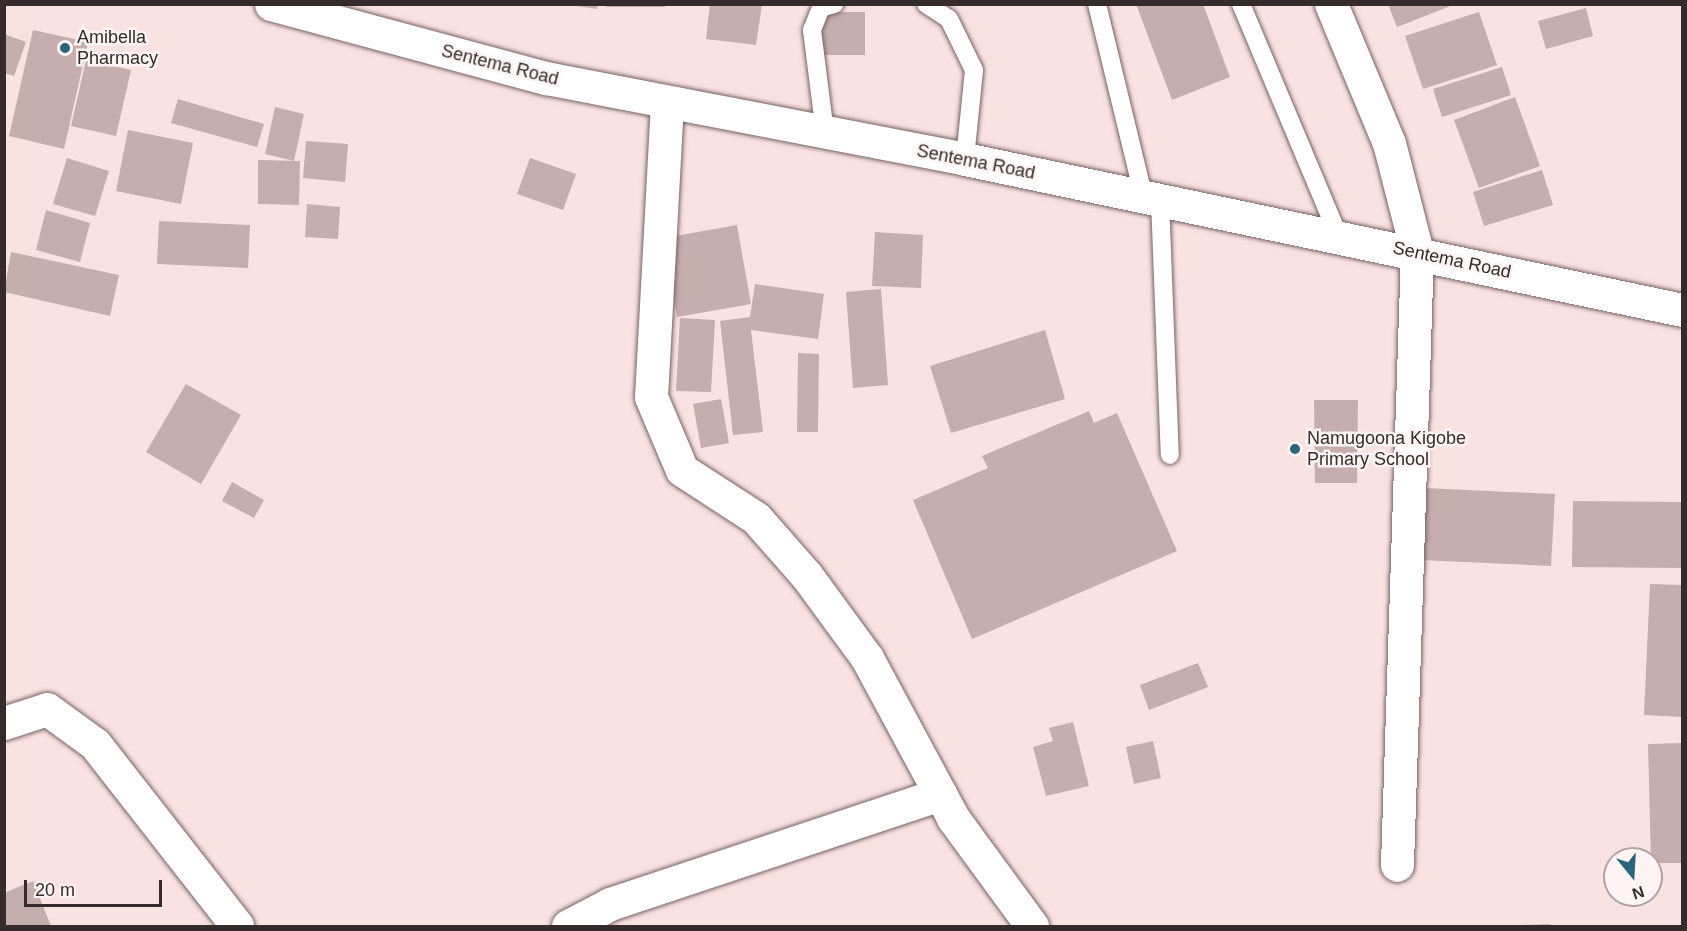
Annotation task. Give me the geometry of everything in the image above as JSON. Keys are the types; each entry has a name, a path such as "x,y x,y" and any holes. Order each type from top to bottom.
{"street":[{"name":"Sentema Road","path":"271,4 546,78 965,159 1417,252 1683,310"},
{"path":"1331,4 1389,143 1417,252 1397,865"},
{"path":"667,102 651,397 682,470 756,519 814,585 867,658 940,794 1032,927"},
{"path":"4,723 47,709 95,744 237,927"},
{"path":"568,927 610,904 940,794"}],"lane":[{"path":"825,133 812,30 821,8 834,4"},
{"path":"926,4 949,19 974,70 965,159"},
{"path":"1097,4 1152,199 1170,455"},
{"path":"1241,4 1339,237"}],"building":[{"path":"563,4 598,4 597,9"},
{"path":"606,4 665,4 665,7 606,7"},
{"path":"710,4 762,4 756,45 706,39"},
{"path":"1136,4 1203,4 1230,77 1172,100"},
{"path":"1388,4 1452,4 1453,5 1397,27"},
{"path":"1586,8 1593,36 1546,49 1538,21"},
{"path":"822,12 865,12 865,55 822,55"},
{"path":"1479,12 1497,65 1423,89 1405,36"},
{"path":"33,30 88,42 64,149 9,136"},
{"path":"4,34 26,42 14,76 4,73"},
{"path":"86,60 131,70 116,136 71,126"},
{"path":"1502,67 1511,95 1442,117 1433,89"},
{"path":"1515,97 1540,166 1479,188 1454,120"},
{"path":"178,99 264,124 257,147 171,123"},
{"path":"275,107 304,114 294,161 265,154"},
{"path":"128,130 193,143 181,204 116,191"},
{"path":"306,141 348,144 345,182 303,178"},
{"path":"67,158 109,171 95,216 53,204"},
{"path":"530,158 576,174 563,210 517,194"},
{"path":"258,160 300,161 299,205 258,204"},
{"path":"1542,170 1553,205 1484,226 1473,192"},
{"path":"307,204 340,207 338,239 305,237"},
{"path":"46,210 90,223 80,262 36,250"},
{"path":"159,221 250,225 248,268 157,264"},
{"path":"737,225 751,304 677,317 664,238"},
{"path":"875,232 923,235 921,288 872,286"},
{"path":"11,252 119,275 110,316 4,292"},
{"path":"755,284 824,294 818,339 751,330 763,432 733,435 720,321 750,317"},
{"path":"881,289 888,385 853,388 846,292"},
{"path":"680,318 715,320 711,392 676,391"},
{"path":"1045,330 1065,399 951,433 930,366"},
{"path":"798,353 819,354 818,432 797,432"},
{"path":"186,384 241,415 201,484 146,452"},
{"path":"721,399 729,443 701,448 693,404"},
{"path":"1314,400 1358,400 1357,483 1315,483"},
{"path":"1089,411 1094,423 1117,413 1177,551 972,639 913,500 988,468 982,456"},
{"path":"232,482 264,500 254,518 222,501"},
{"path":"1425,488 1555,494 1551,566 1420,560"},
{"path":"1573,501 1682,502 1682,568 1572,567"},
{"path":"1650,584 1682,585 1682,717 1644,715"},
{"path":"1198,663 1208,687 1149,710 1140,685"},
{"path":"1073,722 1089,786 1046,796 1033,747 1053,741 1049,728"},
{"path":"1153,741 1161,778 1134,784 1126,747"},
{"path":"1682,743 1682,863 1663,863 1663,847 1651,847 1648,744"},
{"path":"33,881 51,926 4,926 4,893"},
{"path":"1550,924 1550,926 1522,925"}],"place":[{"name":"Amibella Pharmacy","path":"65,48"},
{"name":"Namugoona Kigobe Primary School","path":"1295,449"}]}
